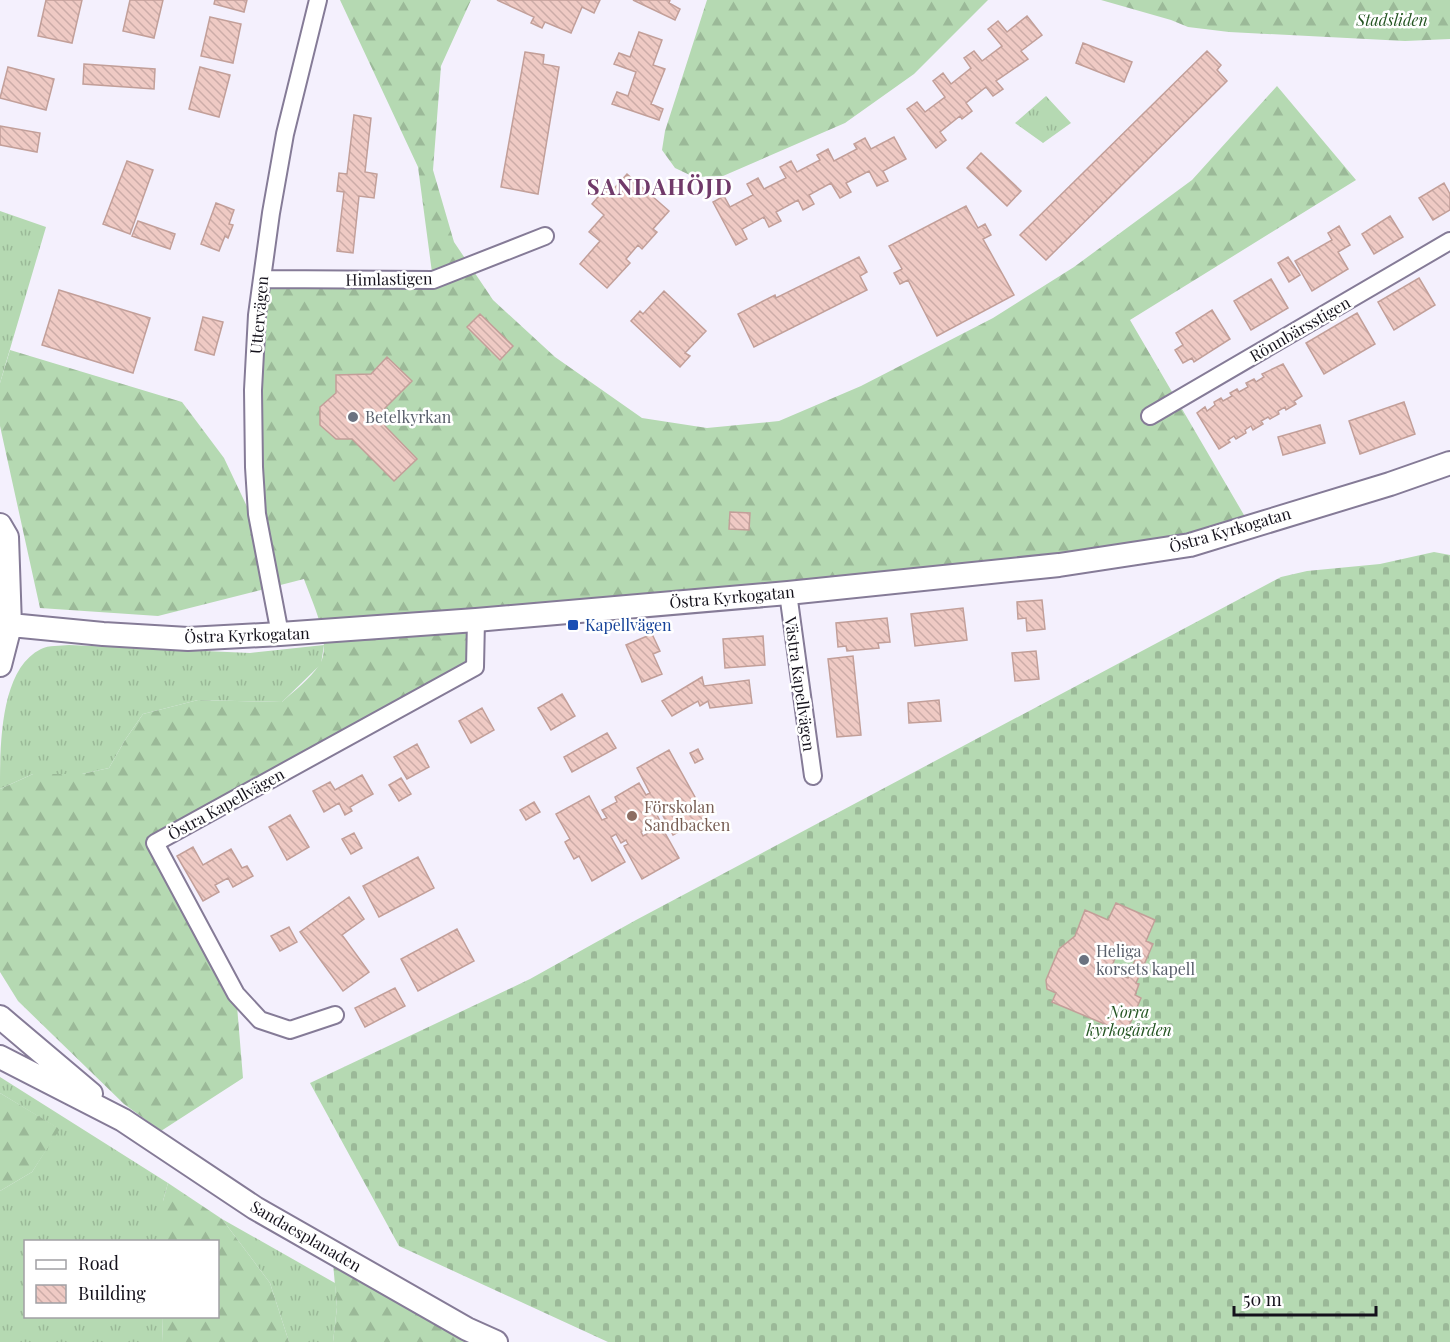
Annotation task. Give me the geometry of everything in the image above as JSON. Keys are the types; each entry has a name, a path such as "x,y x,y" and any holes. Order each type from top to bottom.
{"street":[{"name":"Uttervägen","path":"280,634 257,514 253,390 256,315 285,134 318,0"},
{"name":"Himlastigen","path":"262,279 433,280 545,236"},
{"name":"Rönnbärsstigen","path":"1150,416 1450,241"},
{"name":"Östra Kyrkogatan","path":"5,625 188,639 280,634 476,620 788,593 1059,565 1190,545 1450,463"},
{"path":"0,525 7,537 5,625 0,665"},
{"name":"Västra Kapellvägen","path":"788,593 813,776"},
{"name":"Östra Kapellvägen","path":"335,1015 290,1030 260,1020 236,994 155,843 475,667 476,620"},
{"name":"Sandaesplanaden","path":"0,1017 123,1120 255,1208 456,1323 496,1342"},
{"name":"Sandaesplanaden","path":"0,1057 123,1120"}],"green space":[{"path":"340,0 471,0 441,66 433,170 454,242 493,300 555,357 642,418 707,428 779,421 861,386 993,318 1074,267 1192,180 1277,86 1356,180 1130,320 1251,527 1190,545 476,620 475,667 155,843 236,994 243,1078 161,1131 124,1104 18,1001 0,972 0,789 33,774 82,774 109,768 143,714 198,700 282,702 307,680 319,665 323,656 323,635 304,579 158,616 40,608 0,426 0,383 10,350 182,402 224,458 260,534 253,390 262,279 433,280 418,167"},
{"path":"707,0 988,0 914,74 845,123 723,176 694,177 675,168 662,150 665,131"},
{"name":"Stadsliden","path":"1101,0 1450,0 1450,39 1405,41 1229,32 1188,27"},
{"path":"1046,96 1071,123 1043,143 1015,123"},
{"path":"0,211 46,227 0,383"},
{"name":"Norra kyrkogården","path":"1434,552 1450,555 1450,1342 608,1342 399,1246 310,1083 530,979 636,920 1281,577 1307,571 1380,564"},
{"path":"69,645 250,653 324,645 321,664 282,702 198,700 143,714 109,768 82,774 33,774 0,789 5,710 17,673 27,659 41,649"},
{"path":"0,1077 168,1183 163,1201 163,1240 24,1240 24,1318 163,1318 162,1342 0,1342 0,1191 32,1172 59,1129 0,1093"},
{"path":"0,1093 60,1129 32,1172 0,1191"},
{"path":"168,1183 222,1219 270,1283 289,1342 162,1342 163,1318 219,1318 219,1240 163,1240 163,1201"},
{"path":"222,1219 335,1283 337,1307 333,1342 289,1342 270,1283"},
{"path":"332,1252 496,1342 333,1342 337,1307"}],"building":[{"path":"46,0 82,0 72,43 38,36"},
{"path":"130,0 163,0 154,38 123,31"},
{"path":"215,0 247,0 244,12 214,4"},
{"path":"497,0 600,0 594,13 582,7 571,33 545,22 542,28 531,23 534,17"},
{"path":"633,0 670,0 669,3 680,9 675,20"},
{"path":"1027,16 1042,35 1021,51 1028,59 996,81 1003,89 993,96 986,87 966,103 972,111 962,119 960,116 940,132 946,140 936,148 907,109 917,102 925,112 945,97 933,81 943,73 951,84 971,68 964,58 974,51 982,61 1002,46 988,29 998,21 1007,32"},
{"path":"210,17 241,24 233,63 201,56"},
{"path":"639,32 662,40 653,65 665,69 651,104 663,109 659,120 612,104 617,92 628,96 636,72 614,64 619,53 630,57"},
{"path":"1083,43 1132,62 1124,82 1076,63"},
{"path":"1207,51 1221,65 1217,70 1227,81 1046,260 1020,235"},
{"path":"525,52 544,55 543,64 559,67 538,194 501,187"},
{"path":"84,64 155,69 154,89 83,84"},
{"path":"8,67 54,79 46,110 0,98"},
{"path":"200,67 230,75 219,117 189,109"},
{"path":"354,115 371,118 365,172 377,174 374,198 359,196 353,253 337,251 344,192 337,191 339,173 347,174"},
{"path":"0,126 40,133 37,152 0,145"},
{"path":"894,137 906,159 883,171 888,181 877,186 869,171 846,183 851,192 840,198 831,183 809,195 814,204 803,210 798,200 776,212 781,221 769,227 764,217 742,229 747,239 736,245 713,202 724,196 730,207 753,195 747,184 758,178 764,189 786,178 780,167 791,161 797,172 820,160 817,155 828,149 834,161 857,149 854,144 865,138 871,149"},
{"path":"981,153 1021,191 1007,206 967,168"},
{"path":"127,161 153,170 130,234 103,224"},
{"path":"627,174 669,211 653,229 657,232 642,249 638,245 626,259 630,263 607,288 580,264 600,241 589,232 604,215 592,204 605,189 610,193"},
{"path":"1444,183 1450,194 1450,210 1433,220 1419,198"},
{"path":"216,203 234,210 229,224 233,225 228,238 225,236 219,251 201,244"},
{"path":"966,206 978,228 985,224 991,235 983,239 1014,295 937,336 908,280 900,284 894,273 902,269 889,246"},
{"path":"1390,216 1403,237 1374,254 1362,234"},
{"path":"138,221 175,234 170,249 132,236"},
{"path":"1339,226 1350,245 1338,252 1348,269 1312,291 1295,261 1332,240 1328,233"},
{"path":"859,257 867,272 860,276 867,290 754,347 738,314"},
{"path":"1288,257 1300,275 1289,282 1278,263"},
{"path":"1419,278 1435,305 1394,330 1378,302"},
{"path":"1271,279 1288,308 1251,330 1234,301"},
{"path":"59,290 150,318 133,373 42,345"},
{"path":"664,291 706,331 685,353 690,356 680,367 631,321 640,311 643,314"},
{"path":"1212,310 1230,339 1194,362 1192,358 1183,363 1175,350 1183,345 1176,333"},
{"path":"1357,313 1375,344 1324,374 1306,343"},
{"path":"480,314 513,346 500,360 467,327"},
{"path":"203,317 223,322 214,355 195,350"},
{"name":"Betelkyrkan","path":"387,357 412,381 385,408 385,426 417,459 394,481 352,439 336,439 320,425 320,407 336,393 336,375 371,374"},
{"path":"1283,364 1302,396 1294,401 1296,404 1286,410 1285,407 1278,411 1279,414 1270,419 1268,417 1261,421 1263,424 1253,430 1251,426 1245,430 1246,433 1236,439 1234,436 1228,440 1230,442 1219,449 1197,413 1205,407 1207,411 1215,405 1214,402 1221,398 1223,401 1232,396 1230,393 1237,389 1239,392 1248,387 1246,383 1254,379 1256,382 1264,377 1262,374"},
{"path":"1404,402 1415,434 1360,454 1349,421"},
{"path":"1320,425 1325,443 1283,455 1278,437"},
{"path":"730,512 750,513 749,530 729,529"},
{"path":"1042,600 1045,629 1027,631 1026,618 1018,619 1017,602"},
{"path":"963,608 967,640 915,646 911,614"},
{"path":"887,618 890,642 878,643 879,648 847,651 846,646 838,647 836,623"},
{"path":"652,634 660,651 653,654 662,674 642,682 626,645"},
{"path":"763,636 765,665 725,668 723,639"},
{"path":"1036,651 1039,679 1015,681 1012,653"},
{"path":"853,656 861,735 837,737 828,659"},
{"path":"702,677 704,686 749,680 752,703 710,708 708,701 700,706 698,701 672,716 662,701"},
{"path":"562,694 575,716 551,730 538,708"},
{"path":"939,700 941,721 909,723 908,703"},
{"path":"482,708 494,730 471,743 459,721"},
{"path":"607,733 616,748 572,772 564,757"},
{"path":"417,744 429,767 407,779 394,757"},
{"path":"698,749 703,759 695,763 690,753"},
{"path":"669,750 706,817 673,835 660,810 656,813 660,821 641,832 643,836 661,826 679,858 642,879 624,846 628,844 626,840 621,843 616,834 611,837 625,862 592,881 579,856 574,859 565,842 570,839 556,814 589,796 602,820 607,818 602,810 617,802 615,797 639,783 646,795 650,793 637,768"},
{"path":"362,775 373,794 350,807 352,811 345,815 339,803 324,812 313,791 330,782 335,790"},
{"path":"401,778 411,794 399,801 389,785"},
{"path":"534,802 540,812 526,820 520,810"},
{"path":"290,815 309,847 287,860 269,827"},
{"path":"354,833 362,848 351,854 342,839"},
{"path":"193,847 203,865 231,849 242,868 247,866 253,876 233,887 228,878 215,885 219,892 203,901 177,856"},
{"path":"418,857 434,888 379,917 363,886"},
{"path":"349,897 364,919 342,935 369,972 343,991 300,932"},
{"name":"Heliga korsets kapell","path":"1116,903 1155,920 1146,941 1153,944 1136,983 1139,984 1135,995 1141,998 1126,1033 1052,1002 1056,993 1047,989 1046,980 1059,949 1075,936 1085,910 1108,920","holes":["1121,943 1139,950 1128,978 1110,971"]},
{"path":"289,927 297,942 280,951 271,936"},
{"path":"457,929 474,961 418,991 401,959"},
{"path":"395,988 405,1006 365,1027 355,1008"}],"place":[{"name":"Betelkyrkan","path":"353,417"},
{"name":"Kapellvägen","path":"573,625"},
{"name":"Förskolan Sandbacken","path":"632,816"},
{"name":"Heliga korsets kapell","path":"1084,960"}],"district":[{"name":"SANDAHÖJD","path":"660,187"}]}
